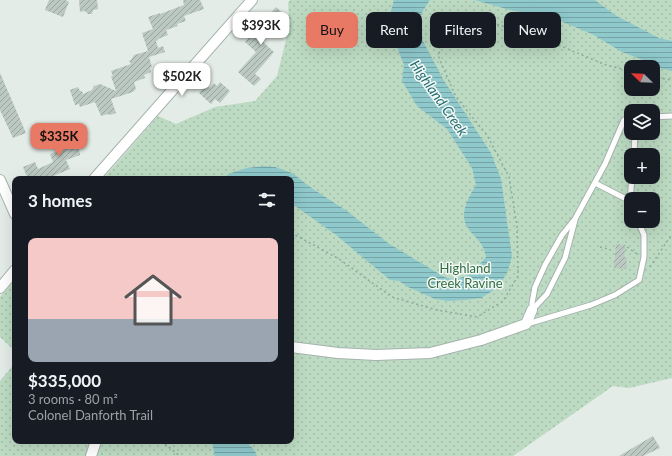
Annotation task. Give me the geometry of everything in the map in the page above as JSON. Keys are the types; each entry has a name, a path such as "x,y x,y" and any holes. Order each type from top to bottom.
{"street":[{"path":"97,176 252,0"},
{"path":"0,180 12,207"},
{"path":"0,288 12,274"},
{"path":"294,346 338,353 376,356 430,353 481,340 526,324 532,310"},
{"path":"91,456 95,444"}],"lane":[{"path":"660,117 672,116"},
{"path":"532,310 533,292 545,265 562,235 575,219 605,164 624,120"},
{"path":"594,183 624,198"},
{"path":"532,310 547,294 565,258 575,219"},
{"path":"526,324 591,305 615,295 639,280 644,257 644,235 641,228"}],"path":[{"path":"294,234 339,259 392,297 437,310 476,317 503,301 518,276 517,227 509,177 487,135 456,97 439,58 441,27 451,15 466,14 551,42 606,65 624,69"},
{"path":"660,78 672,80"},
{"path":"639,280 659,255 672,234"},
{"path":"600,247 611,250"},
{"path":"627,247 639,256 644,257"},
{"path":"165,444 180,456"}],"green space":[{"name":"Highland Creek Ravine","path":"290,0 672,0 672,378 629,388 613,386 513,456 0,456 0,381 12,367 12,444 294,444 294,176 106,176 158,116 176,124 215,107 255,101 277,76 287,36 289,19 288,3"},
{"path":"12,283 12,348 0,337 0,297"}],"water":[{"path":"394,0 430,0 422,12 391,12"},
{"path":"475,0 595,0 615,15 659,38 672,41 672,71 660,68 660,60 643,60 622,52 592,34 561,21 561,12 520,12"},
{"name":"Highland Creek","path":"422,36 423,41 443,79 491,153 501,179 512,256 508,271 501,283 494,290 481,298 448,301 435,299 408,287 399,281 390,280 336,235 294,205 294,176 226,176 247,168 263,166 275,167 292,173 313,189 347,211 388,243 446,278 459,278 469,274 486,257 483,247 468,228 464,217 464,212 470,195 476,185 472,168 447,129 417,106 402,81 404,65 397,48 422,48"},
{"path":"212,444 249,444 257,456 215,456"}],"building":[{"path":"49,0 65,0 69,2 63,17 45,10"},
{"path":"79,0 97,0 98,9 93,10 92,14 88,14 85,11 80,12"},
{"path":"183,0 200,0 204,9 184,16 186,21 177,24 178,26 166,30 168,35 156,41 158,48 163,46 165,52 149,57 152,67 150,68 151,72 144,75 145,78 134,82 136,89 133,92 111,99 116,113 101,116 95,102 80,107 79,104 75,105 70,90 78,87 83,94 92,90 94,86 100,84 116,91 111,76 113,76 111,71 131,64 129,61 134,55 148,51 142,33 153,29 148,17 184,5"},
{"path":"276,7 286,16 263,42 274,52 255,74 261,79 254,86 238,72 256,52 245,42"},
{"path":"0,73 26,133 13,138 0,110"},
{"path":"220,82 230,91 220,103 215,99 211,104 199,93 206,85 210,88 214,83 217,86"},
{"path":"80,126 86,143 79,149 80,155 66,160 70,169 53,176 27,176 23,167 35,162 38,169 53,162 50,154 68,147 63,132"},
{"path":"616,244 626,245 624,257 627,257 626,269 614,268"},
{"path":"653,436 660,448 643,456 619,456"}]}
